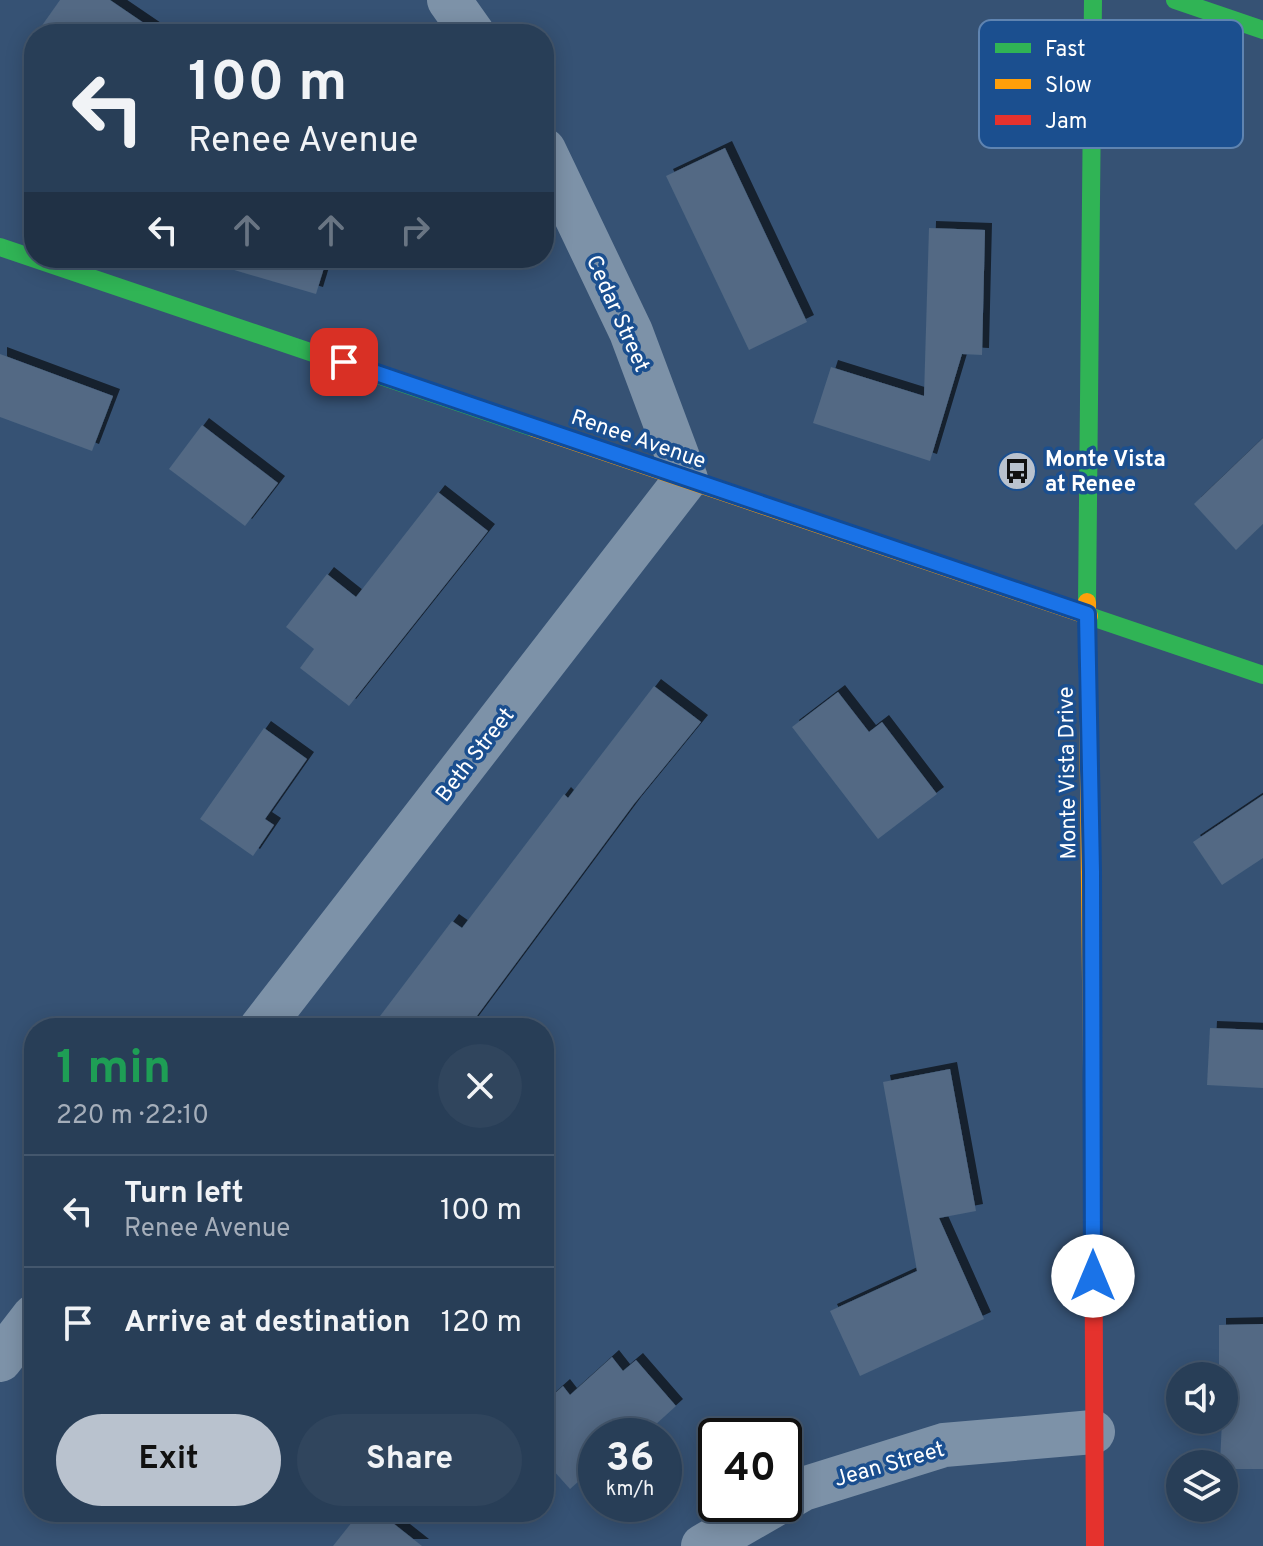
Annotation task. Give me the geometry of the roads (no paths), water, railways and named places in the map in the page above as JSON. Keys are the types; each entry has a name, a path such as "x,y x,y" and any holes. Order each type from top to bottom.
{"main road":[{"name":"Monte Vista Drive","path":"1093,0 1093,20"},
{"path":"1175,0 1234,20"},
{"path":"1243,23 1263,30"},
{"name":"Monte Vista Drive","path":"1090,148 1087,614 1092,872 1095,1546"},
{"name":"Renee Avenue","path":"0,247 24,255"},
{"name":"Renee Avenue","path":"62,268 1263,675"}],"street":[{"path":"449,0 466,24"},
{"name":"Cedar Street","path":"554,171 631,332 686,479"},
{"name":"Beth Street","path":"269,1018 686,479"},
{"path":"0,1360 24,1329"},
{"name":"Jean Street","path":"802,1490 944,1445 1093,1432"},
{"path":"703,1546 745,1522"}],"place":[{"name":"Monte Vista at Renee","path":"1017,471"}]}
